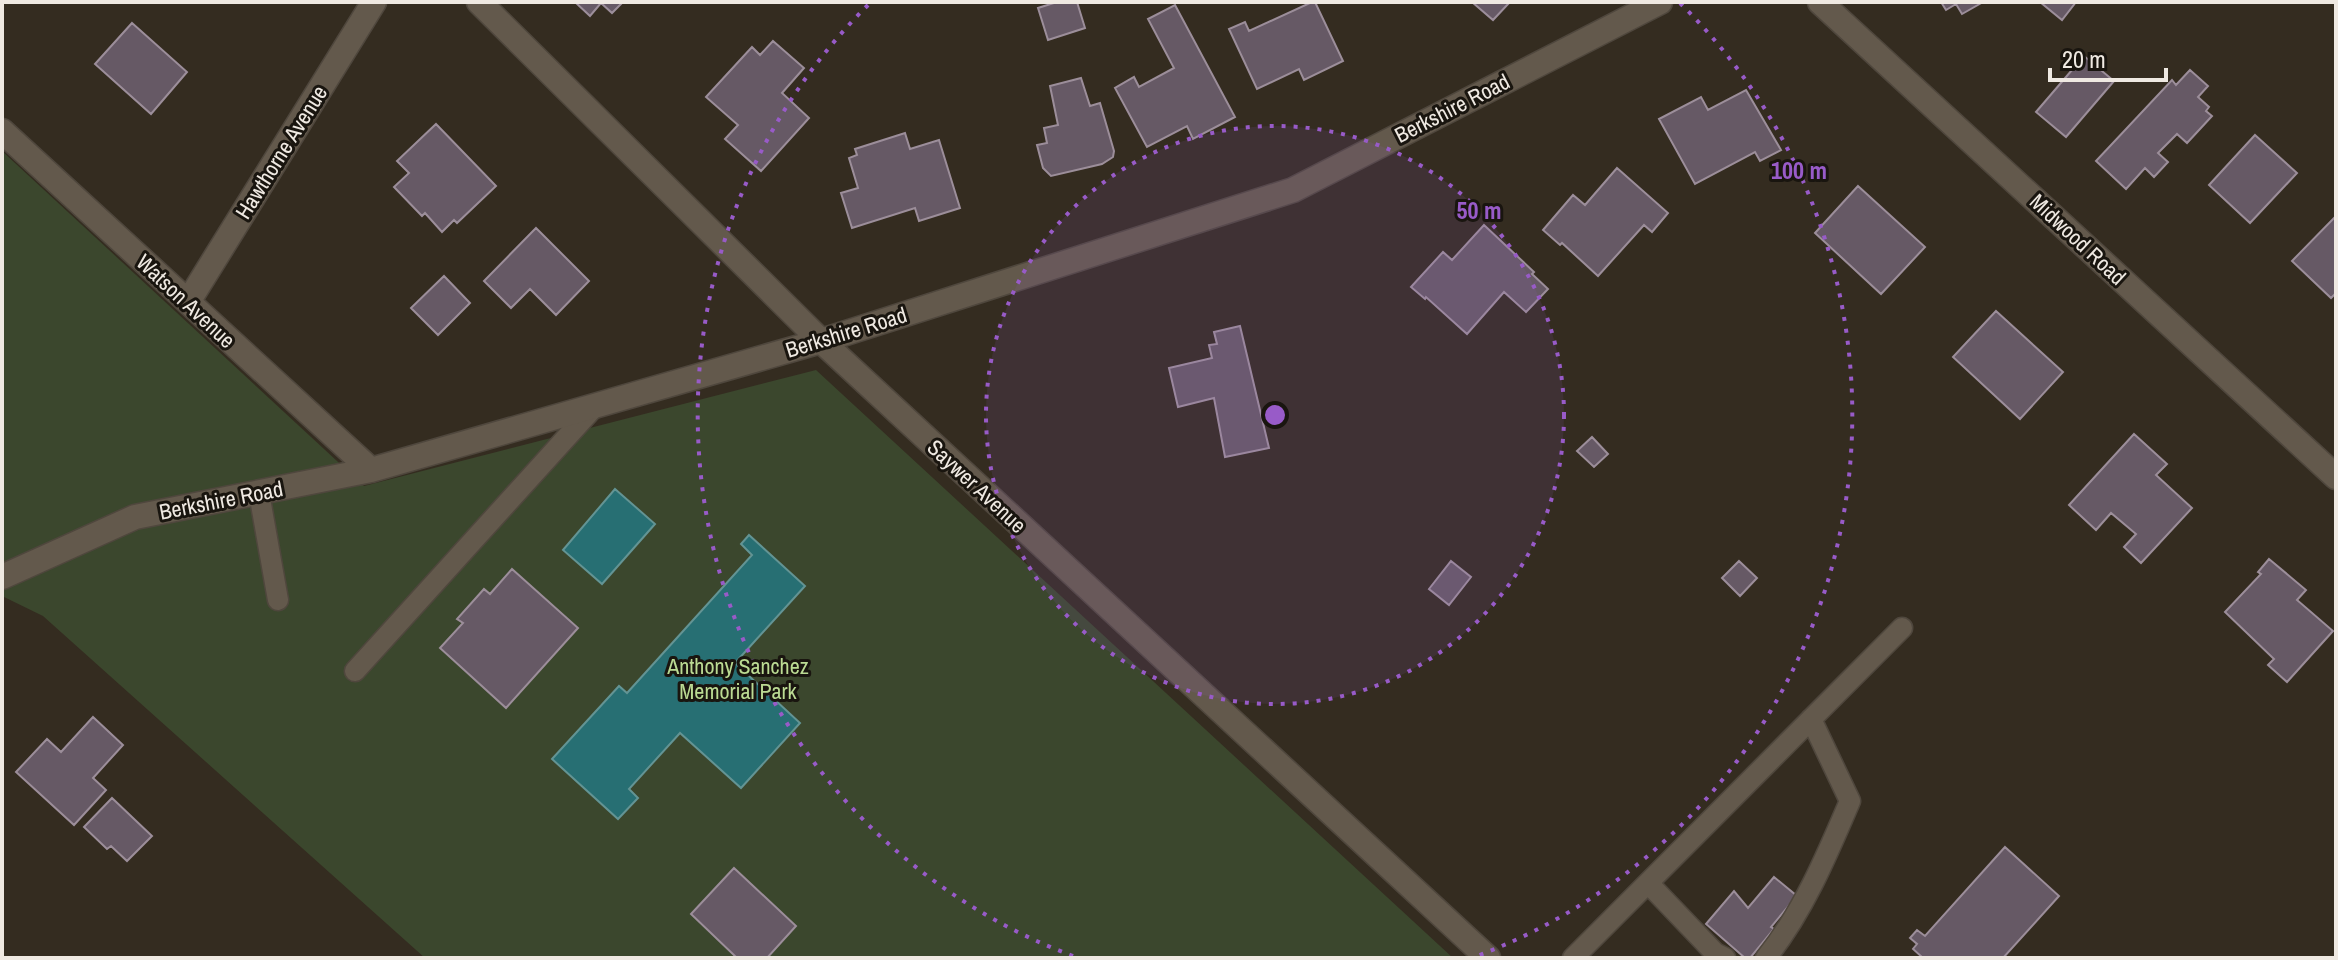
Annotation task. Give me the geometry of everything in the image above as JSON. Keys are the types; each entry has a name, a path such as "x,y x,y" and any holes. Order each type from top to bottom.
{"street":[{"name":"Hawthorne Avenue","path":"188,302 374,2"},
{"name":"Saywer Avenue","path":"479,2 821,341 1488,958"},
{"name":"Berkshire Road","path":"2,577 135,517 371,470 821,341 1293,190 1660,2"},
{"name":"Midwood Road","path":"1820,2 2336,477"},
{"name":"Watson Avenue","path":"2,131 371,470"}],"lane":[{"path":"355,671 595,406"},
{"path":"259,493 278,600"},
{"path":"1573,958 1902,628"},
{"path":"1766,958 1782,938 1825,859 1850,801 1811,719"},
{"path":"1648,883 1715,953 1725,958"}],"green space":[{"name":"Anthony Sanchez Memorial Park","path":"2,151 364,486 816,370 1453,958 425,958 43,616 2,596"}],"water":[{"path":"615,489 655,524 602,584 563,550"},
{"path":"749,535 805,586 735,663 800,723 741,788 680,733 629,789 638,798 618,819 552,759 619,686 627,693 752,555 741,544"}],"building":[{"path":"575,2 623,2 612,13 601,3 590,16"},
{"path":"1057,2 1077,2 1085,28 1048,40 1038,8"},
{"path":"1315,2 1343,61 1304,80 1299,69 1257,89 1229,29 1245,22 1249,31"},
{"path":"1472,2 1510,2 1493,20"},
{"path":"1941,2 1983,2 1962,14 1956,4 1946,10"},
{"path":"2040,2 2076,2 2062,20"},
{"path":"1175,5 1235,117 1193,139 1187,126 1147,147 1115,88 1134,77 1139,87 1174,68 1148,19"},
{"path":"132,23 187,72 151,114 95,64"},
{"path":"773,41 804,68 782,93 809,118 761,171 725,139 738,125 706,97 752,47 760,55"},
{"path":"2084,56 2114,81 2066,137 2036,112"},
{"path":"2190,70 2208,86 2198,97 2209,107 2206,111 2212,116 2187,143 2177,134 2158,153 2168,162 2154,177 2145,168 2126,189 2096,161 2172,80 2176,85"},
{"path":"1081,78 1090,106 1100,103 1113,157 1102,164 1051,176 1043,168 1037,145 1047,143 1044,128 1058,125 1050,86"},
{"path":"1746,90 1781,150 1760,161 1755,152 1695,184 1659,119 1701,97 1708,110"},
{"path":"436,124 496,186 457,223 454,220 442,232 394,187 409,173 397,161"},
{"path":"905,133 910,149 939,140 960,208 919,221 915,208 852,228 841,193 858,188 849,158 857,155 855,149"},
{"path":"2255,135 2297,173 2250,223 2209,185"},
{"path":"1617,168 1668,213 1652,232 1644,225 1598,276 1543,230 1573,195 1585,205"},
{"path":"1858,186 1925,247 1881,294 1815,233"},
{"path":"2336,216 2336,293 2331,298 2292,261"},
{"path":"1484,225 1548,289 1526,312 1504,292 1467,334 1411,287 1443,252 1452,260"},
{"path":"536,228 589,281 556,315 530,289 511,308 484,281"},
{"path":"444,276 470,303 438,335 411,308"},
{"path":"1996,311 2063,372 2020,419 1953,357"},
{"path":"1240,326 1269,448 1225,457 1214,398 1178,407 1169,368 1212,358 1209,345 1217,344 1214,332"},
{"path":"2134,434 2167,464 2156,475 2192,508 2141,563 2124,547 2136,534 2111,513 2096,530 2069,505"},
{"path":"1592,437 1608,454 1594,467 1577,451"},
{"path":"2269,559 2306,590 2297,600 2333,631 2287,682 2268,665 2274,659 2225,612 2261,574 2258,572"},
{"path":"1451,561 1471,577 1449,605 1429,589"},
{"path":"1739,561 1757,578 1740,596 1722,578"},
{"path":"512,569 578,628 506,708 440,648 463,623 457,619 484,589 490,594"},
{"path":"93,717 123,745 93,778 106,790 74,825 16,772 47,739 61,752"},
{"path":"112,798 152,836 127,861 111,846 107,849 84,827"},
{"path":"2005,847 2059,896 2003,958 1923,958 1913,949 1917,944 1910,938 1917,930 1925,936"},
{"path":"734,868 796,926 767,958 737,958 691,914"},
{"path":"1774,877 1797,896 1750,958 1745,958 1706,924 1734,891 1748,908"}]}
